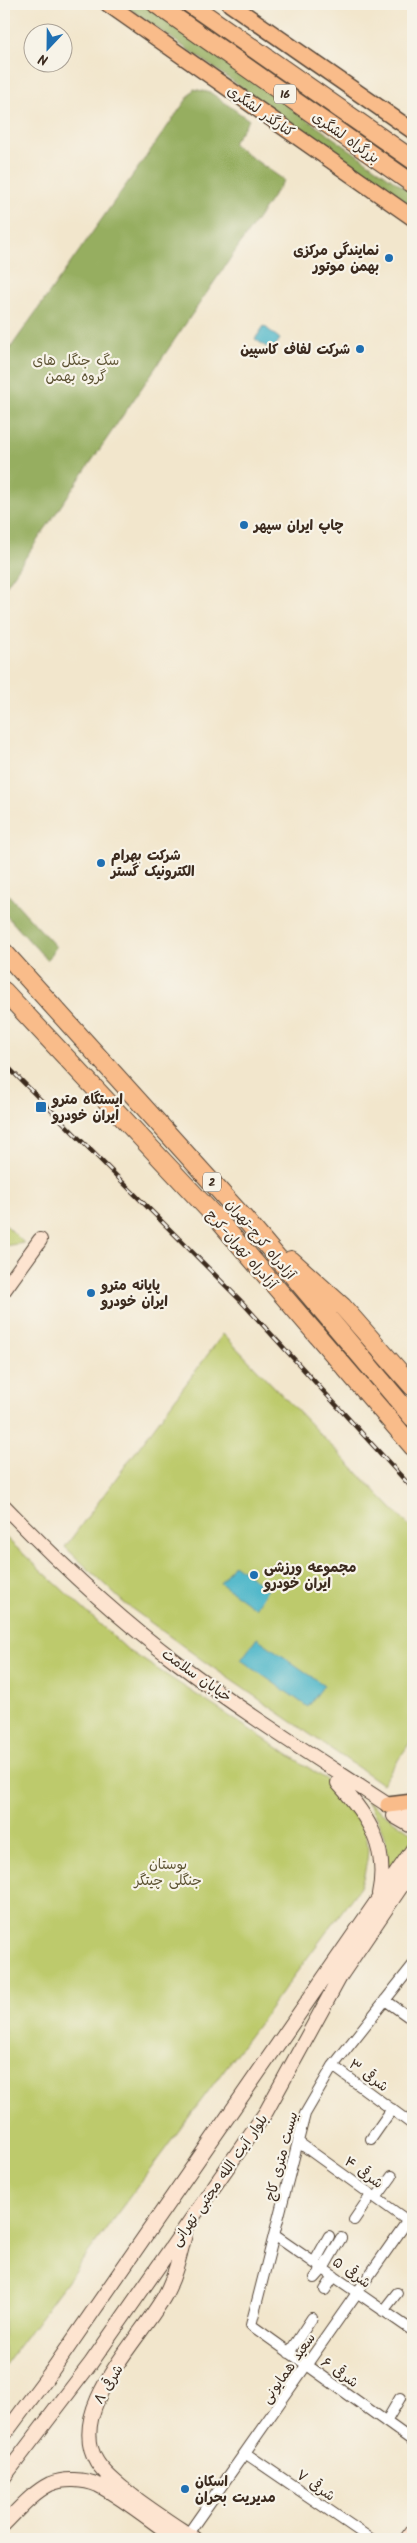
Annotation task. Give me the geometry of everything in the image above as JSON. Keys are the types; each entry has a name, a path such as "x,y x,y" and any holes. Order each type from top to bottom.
{"highway":[{"name":"بزرگراه لشگری","path":"156,4 413,184"},
{"name":"بزرگراه لشگری","path":"190,4 413,160"},
{"name":"آزادراه کرج-تهران","path":"4,952 244,1218 413,1418"},
{"name":"آزادراه تهران-کرج","path":"4,991 220,1222 413,1447"},
{"path":"244,1218 343,1307 413,1387"}],"main road":[{"name":"کنارگذر لشگری","path":"108,4 413,218"},
{"path":"230,4 413,131"},
{"path":"4,1290 40,1240"},
{"name":"خیابان سلامت","path":"4,1506 61,1564 171,1658 388,1805 413,1816"},
{"name":"خیابان سلامت","path":"4,1518 120,1629 155,1656 338,1783 413,1827"},
{"path":"338,1783 357,1804 372,1830 382,1856 383,1877 376,1904"},
{"path":"388,1805 413,1802"},
{"name":"بلوار آیت الله مجتبی تهرانی","path":"4,2435 51,2372 413,1849"},
{"name":"بلوار آیت الله مجتبی تهرانی","path":"4,2477 91,2363 266,2112 341,1975 413,1870"},
{"name":"۸ شرقی","path":"186,2538 108,2475 96,2461 89,2424 94,2404 105,2385 165,2296 176,2272 187,2226"},
{"path":"4,2524 32,2497 50,2484 67,2480 80,2480 98,2485 186,2538"},
{"path":"407,2539 413,2530"}],"street":[{"name":"بیست متری کاج","path":"251,2325 305,2114 333,2066 413,1965"},
{"path":"385,2000 413,2020"},
{"name":"۳ شرقی","path":"333,2066 413,2125"},
{"path":"371,2139 392,2109"},
{"name":"۴ شرقی","path":"298,2142 374,2196 411,2219"},
{"path":"354,2220 392,2176"},
{"name":"سعید همایونی","path":"186,2538 357,2292 411,2219"},
{"name":"۵ شرقی","path":"274,2235 413,2331"},
{"path":"314,2263 330,2236"},
{"path":"315,2278 323,2269 341,2238"},
{"path":"325,2290 334,2276"},
{"path":"384,2310 397,2293"},
{"path":"289,2353 312,2318"},
{"name":"۶ شرقی","path":"251,2325 306,2366 412,2438"},
{"path":"386,2422 400,2398"},
{"name":"۷ شرقی","path":"245,2452 371,2539"}],"green space":[{"path":"123,4 143,4 413,194 413,208"},
{"name":"سگ جنگل های گروه بهمن","path":"194,89 211,93 249,120 232,144 284,180 4,589 4,357"},
{"path":"4,890 56,947 47,960 4,913"},
{"path":"4,1223 24,1243 4,1246"},
{"name":"مجموعه ورزشی ایران خودرو","path":"223,1334 413,1530 413,1738 382,1784 202,1660 124,1603 65,1547"},
{"name":"بوستان جنگلی چیتگر","path":"4,1536 128,1650 338,1787 362,1823 368,1845 365,1871 360,1887 4,2366"},
{"path":"366,1801 413,1834 413,1838 384,1883 387,1860 385,1840 378,1821"}],"water":[{"path":"264,326 280,339 272,351 255,339"},
{"path":"234,1564 268,1589 255,1608 220,1583"},
{"path":"257,1638 324,1685 308,1707 241,1660"}],"railway":[{"path":"4,1063 240,1300 413,1489"}],"place":[{"name":"نمایندگی مرکزی بهمن موتور","path":"389,258"},
{"name":"شرکت لفاف کاسپین","path":"360,349"},
{"name":"چاپ ایران سپهر","path":"244,525"},
{"name":"شرکت بهرام الکترونیک گستر","path":"101,863"},
{"name":"ایستگاه مترو ایران خودرو","path":"41,1107"},
{"name":"پایانه مترو ایران خودرو","path":"91,1293"},
{"name":"مجموعه ورزشی ایران خودرو","path":"254,1575"},
{"name":"اسکان مدیریت بحران","path":"185,2489"}]}
